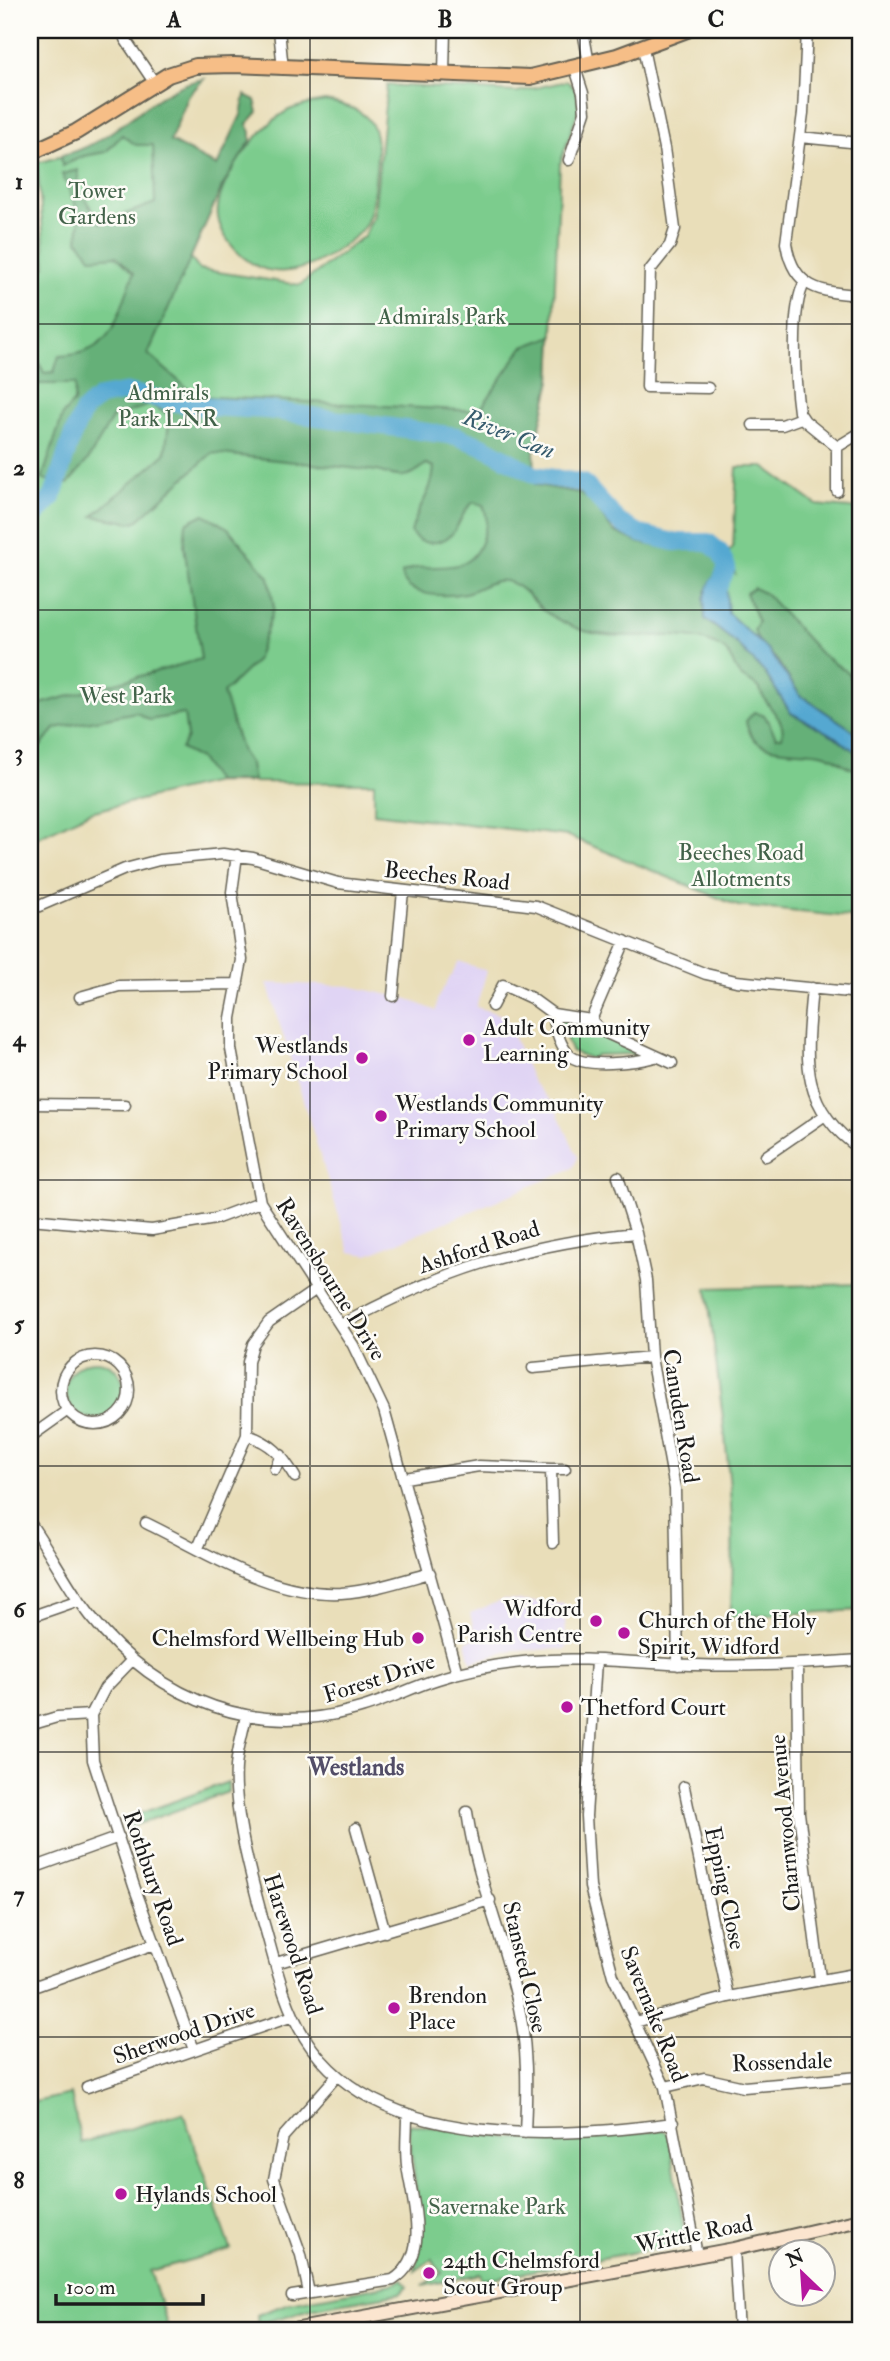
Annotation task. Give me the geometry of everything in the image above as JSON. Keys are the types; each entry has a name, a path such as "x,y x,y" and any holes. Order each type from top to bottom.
{"main road":[{"path":"30,153 76,132 155,82 184,69 234,65 515,78 582,66 643,48 687,30"}],"street":[{"path":"279,30 283,69"},
{"path":"444,74 445,30"},
{"path":"569,160 585,104 583,30"},
{"path":"807,30 800,137 786,243 793,267 805,282 830,293 860,295"},
{"path":"126,47 155,82"},
{"path":"643,48 664,148 675,229 670,245 650,270 647,387 708,388"},
{"path":"800,137 860,142"},
{"path":"805,282 797,298 794,341 801,418 838,447"},
{"path":"753,425 782,425 801,418"},
{"path":"838,447 860,433"},
{"path":"837,491 838,447"},
{"name":"Beeches Road","path":"30,910 83,885 148,863 209,853 237,855 330,882 536,906 721,978 860,993"},
{"name":"Ravensbourne Drive","path":"237,855 232,892 242,960 231,1018 231,1049 260,1202 341,1325 384,1409 457,1673"},
{"path":"394,996 403,891"},
{"path":"590,1020 625,941"},
{"path":"80,997 119,986 238,984"},
{"path":"492,1006 503,985 531,998 553,1014 590,1020 602,1031 672,1063"},
{"path":"812,988 806,1062 811,1088 824,1116 860,1149"},
{"path":"553,1014 565,1049 579,1060 638,1062 655,1057"},
{"path":"30,1104 125,1105"},
{"path":"766,1156 824,1116"},
{"name":"Canuden Road","path":"618,1177 636,1233 646,1280 651,1357 675,1489 678,1665"},
{"path":"30,1219 152,1230 215,1219 260,1202"},
{"name":"Ashford Road","path":"341,1325 395,1297 484,1261 559,1242 636,1233"},
{"path":"198,1548 247,1435 248,1362 253,1344 269,1322 318,1288"},
{"path":"89,1357 101,1357 121,1368 127,1377 128,1399 116,1417 96,1424 85,1423 68,1410 61,1389 70,1368 89,1357"},
{"path":"533,1368 651,1357"},
{"path":"30,1437 68,1410"},
{"path":"247,1435 267,1442 281,1455 295,1478"},
{"path":"275,1469 281,1455"},
{"path":"405,1478 479,1466 565,1469"},
{"path":"551,1469 553,1543"},
{"path":"30,1523 79,1600 30,1617"},
{"path":"146,1523 263,1580 302,1591 363,1591 430,1573"},
{"name":"Forest Drive","path":"79,1600 132,1660 157,1680 193,1700 246,1715 292,1719 334,1715 369,1706 457,1673 536,1661 678,1665 797,1664 860,1660"},
{"path":"30,1725 57,1717 91,1715 104,1688 132,1660"},
{"name":"Savernake Road","path":"596,1661 586,1816 590,1887 613,1976 665,2087 697,2255"},
{"name":"Charnwood Avenue","path":"797,1664 799,1813 820,1978"},
{"name":"Rothbury Road","path":"91,1715 93,1760 154,1944 194,2050"},
{"name":"Harewood Road","path":"246,1715 236,1778 250,1875 293,2016 306,2040 336,2077 376,2103 407,2116 525,2133 606,2132 673,2123"},
{"name":"Epping Close","path":"684,1787 728,1997"},
{"name":"Stansted Close","path":"467,1812 471,1839 490,1900 523,2029 526,2059 525,2133"},
{"path":"356,1828 385,1932"},
{"path":"30,1868 119,1837"},
{"path":"276,1963 490,1900"},
{"path":"30,1989 154,1944"},
{"path":"635,2022 728,1997 820,1978 860,1973"},
{"name":"Sherwood Drive","path":"87,2087 293,2016"},
{"path":"309,2293 301,2255 274,2179 284,2137 336,2077"},
{"name":"Rossendale","path":"665,2087 704,2078 744,2087 860,2077"},
{"path":"292,2296 393,2280 405,2272 415,2252 416,2222 407,2161 407,2116"},
{"name":"Writtle Road","path":"288,2331 734,2249 860,2220"},
{"path":"734,2249 739,2331"}],"shaded area":[{"name":"Westlands Community Primary School","path":"459,961 487,971 476,1007 505,1016 533,1082 553,1104 578,1157 573,1168 368,1255 350,1252 267,983 349,986 408,999 436,1011 437,1000"},
{"path":"503,1600 564,1604 567,1649 512,1650 471,1662 466,1641 476,1638 470,1613"}],"green space":[{"path":"204,79 189,95 170,141 217,166 241,115 245,95 255,100 258,112 247,124 251,140 222,187 148,354 196,396 479,411 523,347 553,336 551,380 534,451 535,485 580,493 593,503 613,531 640,543 679,550 705,549 716,558 719,567 706,592 705,619 736,643 765,673 791,713 834,736 860,755 860,770 825,754 778,750 757,742 750,734 746,721 754,712 765,716 776,737 782,737 783,730 778,718 760,689 737,671 726,651 706,641 689,637 612,635 576,628 543,610 521,589 505,581 494,582 465,593 447,595 427,594 410,587 404,581 402,573 424,567 459,565 469,560 477,551 486,524 483,505 474,502 451,535 444,539 425,542 411,533 433,476 434,467 426,464 414,473 397,476 377,471 212,453 135,523 93,516 165,454 170,415 150,405 113,417 88,460 68,484 42,479 63,414 74,402 75,384 30,384 30,357 36,356 44,373 54,372 59,356 78,354 103,341 117,319 134,273 116,256 92,258 78,240 80,215 62,174 78,170 78,189 101,223 155,203 153,145 136,145 122,135 106,152 84,156 62,166 61,155 99,140 166,93 184,84"},
{"name":"Admirals Park LNR","path":"567,81 576,90 579,108 560,164 551,380 534,451 535,485 580,493 593,503 613,531 640,543 679,550 705,549 735,573 728,553 733,547 737,467 764,467 817,505 860,509 860,918 738,906 568,836 374,813 374,783 216,782 90,812 30,841 30,269 46,267 37,163 77,152 97,143 149,106 192,260 199,269 300,285 364,236 374,215 387,85 517,92"},
{"path":"325,101 357,110 366,117 376,136 377,163 367,222 359,233 317,262 293,270 268,270 243,257 227,239 218,217 218,204 223,188 241,156 265,128 289,110"},
{"name":"West Park","path":"204,514 228,528 269,577 274,608 256,661 223,693 242,752 250,764 253,781 216,782 200,759 181,749 187,737 184,714 149,720 136,712 56,728 41,746 30,750 30,707 201,659 184,546 186,523"},
{"path":"754,588 766,594 821,654 849,673 853,688 860,691 860,735 800,695 777,660 758,640 754,630 758,622 746,593"},
{"path":"564,1019 586,1024 638,1051 637,1058 631,1054 596,1055 592,1059 571,1051 563,1029 560,1028 559,1022"},
{"path":"860,1284 860,1610 730,1617 730,1494 707,1288"},
{"path":"89,1361 101,1361 116,1369 124,1384 124,1396 116,1411 101,1419 89,1419 74,1411 66,1396 66,1384 74,1369"},
{"path":"228,1782 228,1792 127,1828 124,1819"},
{"name":"Hylands School","path":"71,2094 81,2143 183,2113 231,2249 150,2271 169,2331 30,2331 30,2103"},
{"name":"Savernake Park","path":"409,2124 510,2138 570,2140 663,2130 669,2135 686,2243 482,2280 480,2274 423,2286 442,2273 432,2259 415,2271 420,2235"},
{"path":"403,2279 408,2286 401,2293 315,2308 258,2324 257,2315 289,2303 393,2284"}],"water":[{"path":"711,581 726,590 728,613 768,650 800,695 860,735 860,755 834,736 791,713 765,673 736,643 705,619 704,598"}],"waterway":[{"name":"River Can","path":"30,522 53,496 71,439 84,410 100,397 128,392 190,406 267,410 456,436 487,448 535,475 584,483 619,522 641,534 674,542 708,542 720,552 727,567 717,590 715,608"}],"place":[{"name":"Adult Community Learning","path":"469,1040"},
{"name":"Westlands Primary School","path":"362,1058"},
{"name":"Westlands Community Primary School","path":"381,1116"},
{"name":"Widford Parish Centre","path":"596,1621"},
{"name":"Church of the Holy Spirit, Widford","path":"624,1633"},
{"name":"Chelmsford Wellbeing Hub","path":"418,1638"},
{"name":"Thetford Court","path":"567,1707"},
{"name":"Brendon Place","path":"394,2008"},
{"name":"Hylands School","path":"121,2194"},
{"name":"24th Chelmsford Scout Group","path":"429,2273"}],"district":[{"name":"Westlands","path":"356,1767"}],"park label":[{"name":"Tower Gardens","path":"97,203"},
{"name":"Admirals Park","path":"442,316"},
{"name":"Beeches Road Allotments","path":"741,865"}]}
